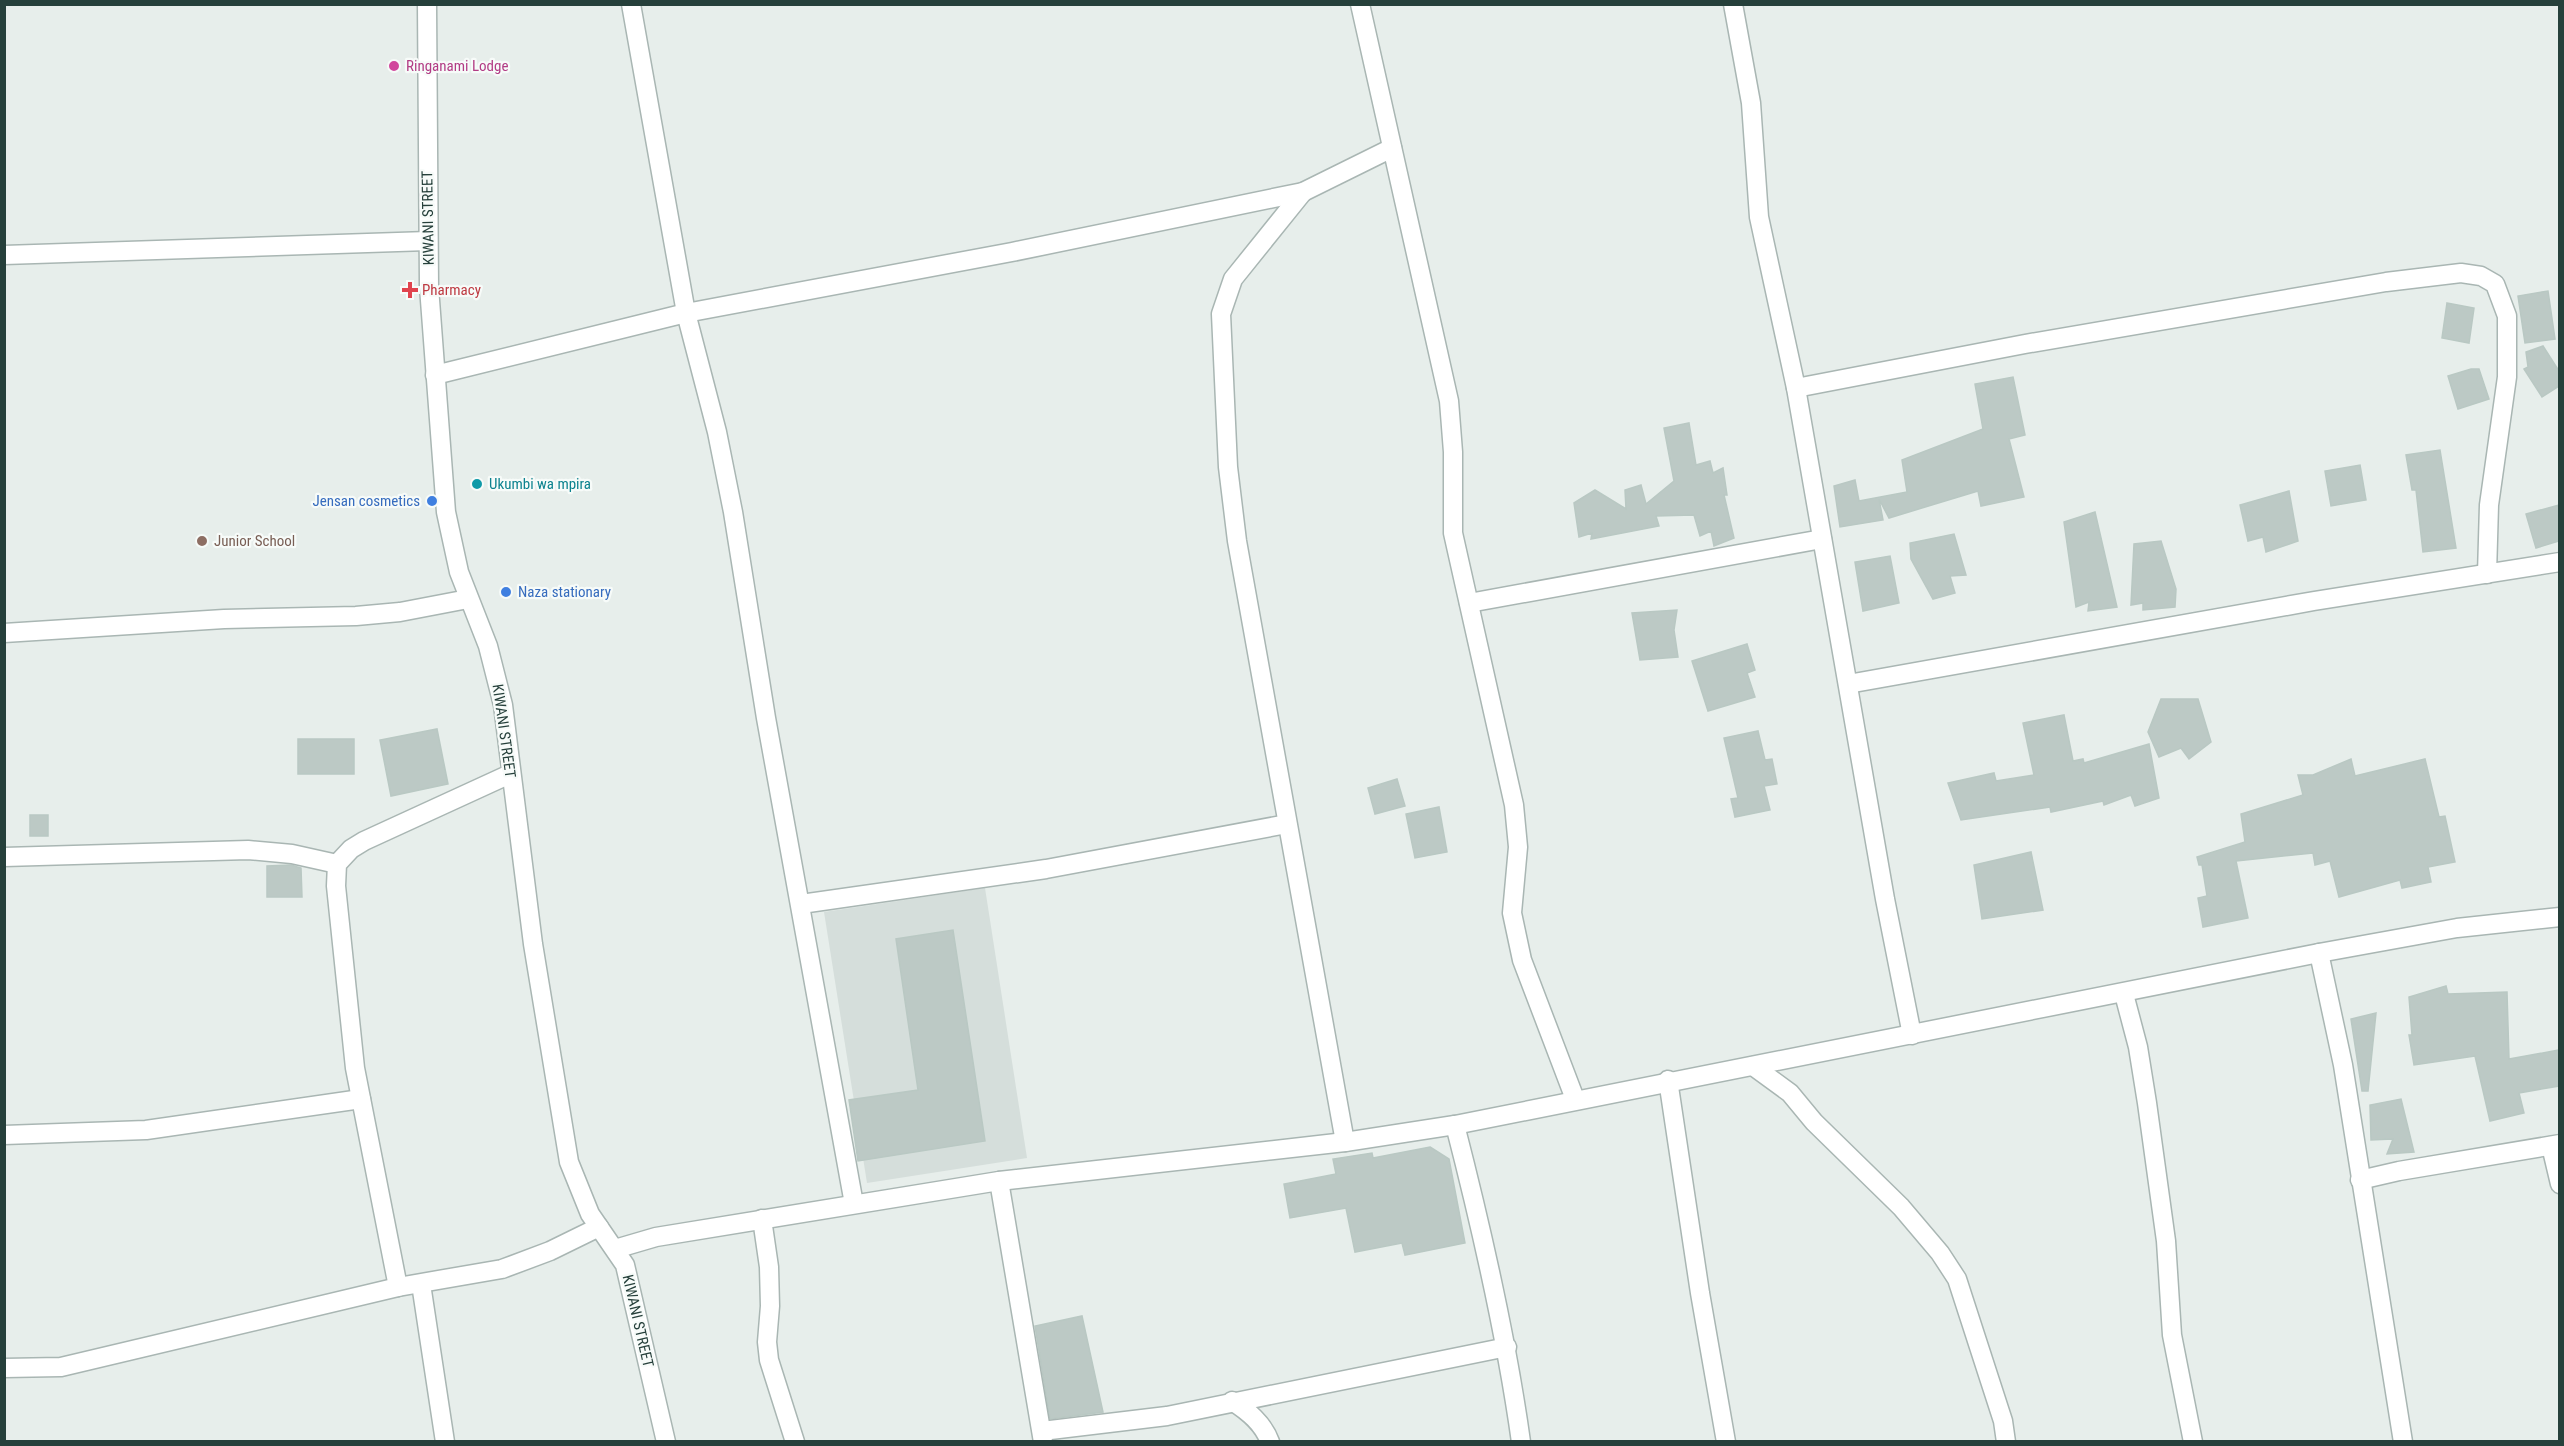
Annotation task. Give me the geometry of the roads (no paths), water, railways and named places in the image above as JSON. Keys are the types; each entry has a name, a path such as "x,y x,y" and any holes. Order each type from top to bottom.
{"street":[{"name":"KIWANI STREET","path":"427,4 428,241 435,375 446,513 453,548 468,599 488,646 498,680 533,944 563,1133 579,1189 599,1227 625,1265 666,1442"},
{"path":"631,4 686,313 717,432 733,512 766,718 854,1204"},
{"path":"1360,4 1449,401 1453,452 1453,533 1514,805 1518,847 1512,914 1522,960 1575,1099"},
{"path":"1733,4 1751,103 1759,217 1796,388 1885,899 1912,1035"},
{"path":"435,375 686,313 1012,252 1303,192 1392,148"},
{"path":"1303,192 1233,279 1221,314 1222,377 1232,499 1287,824 1345,1142"},
{"path":"4,255 428,241"},
{"path":"1796,388 2025,344 2386,282 2461,273 2481,276 2495,284 2507,316 2507,377 2489,505 2487,574"},
{"path":"1469,603 1822,539"},
{"path":"1848,684 2314,601 2559,562"},
{"path":"4,633 224,619 356,616 400,612 468,599"},
{"path":"398,1287 361,1099 348,1007 336,877 337,864 351,849 364,841 510,774"},
{"path":"801,904 1046,868 1287,824"},
{"path":"4,857 248,850 292,854 337,864"},
{"path":"615,1249 656,1238 762,1219 999,1182 1345,1142 1455,1125 1668,1080 1753,1066 2124,994 2319,953 2457,928 2559,917"},
{"path":"2319,953 2343,1065 2403,1442"},
{"path":"2124,994 2138,1047 2147,1103 2166,1241 2172,1335 2193,1442"},
{"path":"1753,1066 1790,1093 1851,1160 1901,1207 1940,1253 1957,1279 2003,1421 2006,1442"},
{"path":"1668,1080 1726,1442"},
{"path":"4,1135 146,1130 361,1099"},
{"path":"1455,1125 1483,1234 1508,1347 1521,1442"},
{"path":"2360,1180 2399,1171 2555,1145 2559,1184"},
{"path":"999,1182 1043,1436 1167,1416 1232,1401 1508,1347"},
{"path":"762,1219 769,1267 770,1306 767,1342 769,1360 795,1442"},
{"path":"4,1368 71,1365 398,1287 502,1269 550,1251 599,1227"},
{"path":"421,1284 445,1442"},
{"path":"1232,1401 1247,1411 1262,1426 1270,1442"}],"place":[{"name":"Ringanami Lodge","path":"394,66"},
{"name":"Pharmacy","path":"410,290"},
{"name":"Ukumbi wa mpira","path":"477,484"},
{"name":"Jensan cosmetics","path":"432,501"},
{"name":"Junior School","path":"202,541"},
{"name":"Naza stationary","path":"506,592"}]}
